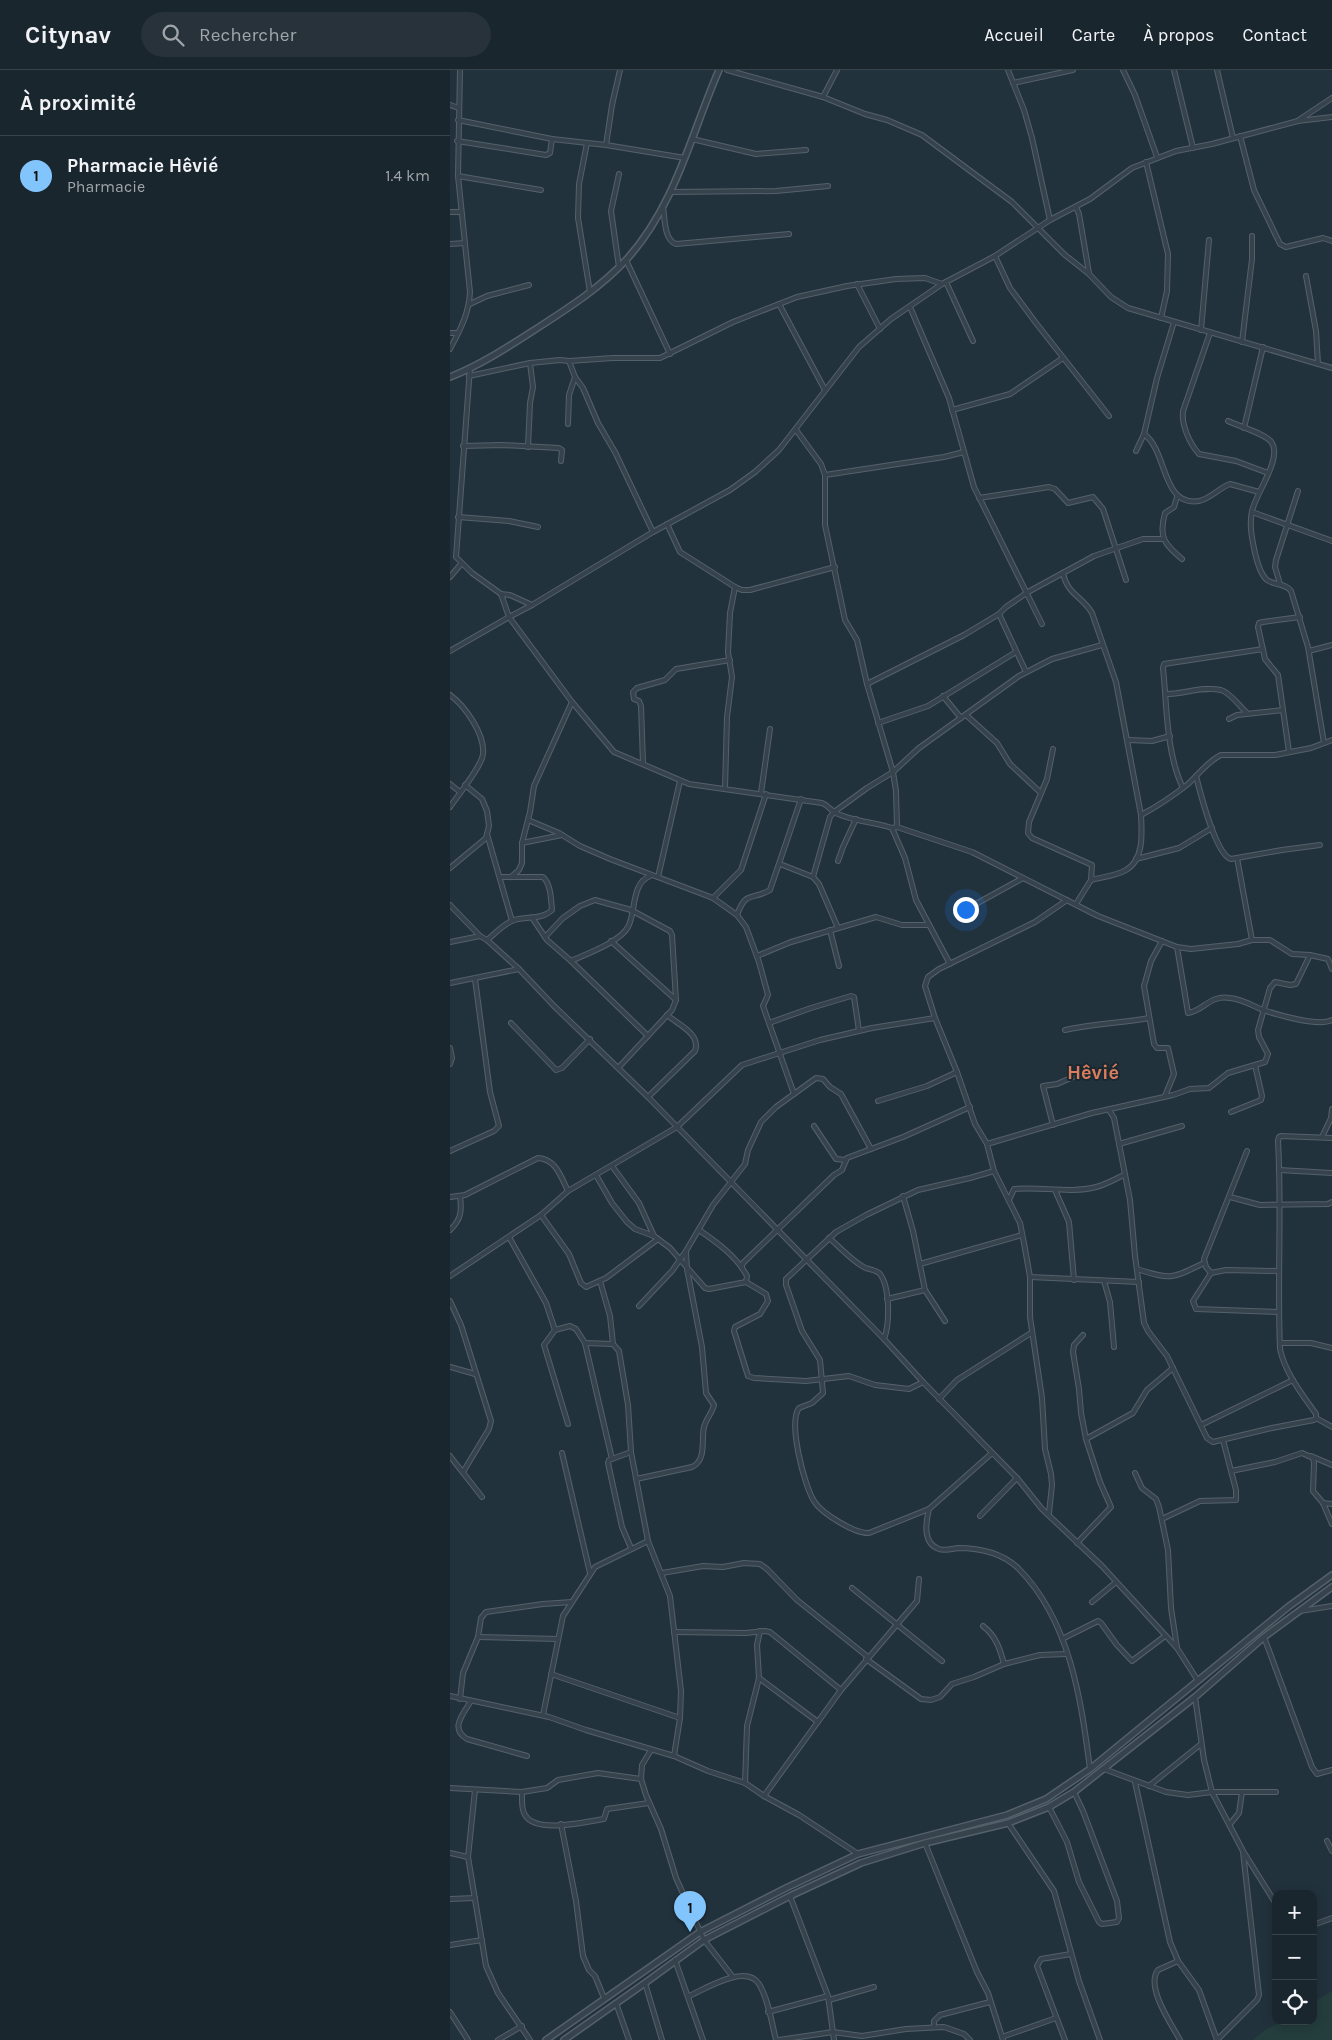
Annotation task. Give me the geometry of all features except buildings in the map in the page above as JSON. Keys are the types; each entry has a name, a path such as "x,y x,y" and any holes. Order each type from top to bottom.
{"street":[{"path":"450,349 470,304 458,176 457,141 460,70"},
{"path":"606,145 612,104 620,70"},
{"path":"450,377 511,345 590,292 626,260 645,237 663,207 719,70"},
{"path":"727,70 823,97 922,135 1012,202 1064,256 1089,274 1118,303 1160,318 1332,368"},
{"path":"823,97 837,70"},
{"path":"1013,83 1073,70"},
{"path":"1123,70 1135,96 1157,157"},
{"path":"1174,70 1193,148"},
{"path":"1217,70 1234,138"},
{"path":"1010,71 1032,138 1050,220"},
{"path":"1298,121 1332,98"},
{"path":"450,105 459,108"},
{"path":"450,651 532,606 653,532 730,490 756,472 780,450 859,347 880,329 944,283 995,256 1050,220 1076,207 1122,174 1157,157 1298,121 1332,117"},
{"path":"458,120 552,138 684,158"},
{"path":"1240,136 1254,190 1280,244 1286,247 1324,238 1332,241"},
{"path":"457,141 546,155 550,153 552,138"},
{"path":"692,139 756,154 806,150"},
{"path":"587,143 579,184 578,218 590,292"},
{"path":"1146,162 1168,254 1167,291 1160,318"},
{"path":"619,174 612,211 619,267"},
{"path":"458,176 541,190"},
{"path":"670,192 776,191 828,186"},
{"path":"663,207 668,237 672,243 676,244 789,234"},
{"path":"1076,207 1080,214 1089,274"},
{"path":"450,212 460,212"},
{"path":"1242,342 1252,259 1252,236"},
{"path":"1201,330 1209,240"},
{"path":"450,244 465,243"},
{"path":"995,256 1010,288 1108,416"},
{"path":"626,260 670,354"},
{"path":"1306,276 1316,331 1318,364"},
{"path":"469,376 530,363 560,360 650,359 670,354 733,322 797,297 857,284 896,279 925,278 944,283 973,341"},
{"path":"470,304 487,296 529,284"},
{"path":"857,284 880,329"},
{"path":"780,304 825,390"},
{"path":"910,307 939,372 980,498 1028,592 1042,624"},
{"path":"1136,451 1144,434 1157,378 1174,322"},
{"path":"450,333 458,333"},
{"path":"1210,333 1183,411 1182,419 1184,425 1199,454 1236,461 1268,472"},
{"path":"1244,428 1263,347"},
{"path":"952,410 1010,394 1063,358"},
{"path":"569,361 575,377 583,388 598,423 615,452 653,532"},
{"path":"528,447 530,403 533,387 530,363"},
{"path":"470,368 456,557 461,564 501,594 510,595 532,606"},
{"path":"568,424 569,395 575,377"},
{"path":"1228,421 1269,439 1273,443 1275,450 1273,462 1252,512 1251,537 1257,563 1264,578 1269,582 1288,587 1291,591 1300,617 1308,651 1324,743"},
{"path":"796,430 821,464 825,475 825,525 845,620 858,640 867,684 893,772 896,791 897,827"},
{"path":"1144,434 1151,439 1155,446 1172,490 1177,497 1186,501 1198,501 1230,484 1259,492"},
{"path":"463,446 502,445 560,448 562,450 561,461"},
{"path":"825,475 944,457 964,452"},
{"path":"980,498 1049,487 1055,490 1068,503 1092,497 1103,509 1126,580"},
{"path":"1280,584 1275,567 1276,560 1298,490"},
{"path":"1177,497 1174,507 1165,513 1163,539 1166,545 1182,559"},
{"path":"1252,512 1332,541"},
{"path":"458,517 509,521 538,527"},
{"path":"667,524 680,552 742,590 750,590 835,567"},
{"path":"867,684 999,614 1028,592 1094,556 1143,539 1163,539"},
{"path":"450,577 461,564"},
{"path":"1063,573 1068,588 1090,610 1116,682 1141,816 1142,838 1136,859 1128,869 1121,873 1091,880"},
{"path":"725,788 727,718 732,676 728,652 730,613 735,587"},
{"path":"501,594 509,617 572,702 614,752 643,763 680,781 822,803 830,807 834,812 892,828 897,827 972,852 1113,923 1177,947 1191,949 1238,944 1252,940 1270,940 1292,954 1310,954 1328,959 1332,969"},
{"path":"999,614 1026,672"},
{"path":"1289,752 1278,675 1267,663 1259,623 1300,617"},
{"path":"813,877 830,817 834,812 893,772 919,748 1026,672 1052,659 1102,645"},
{"path":"1308,651 1332,646"},
{"path":"1183,788 1175,771 1170,736 1163,668 1166,662 1263,649"},
{"path":"878,723 924,708 1016,652"},
{"path":"643,763 641,706 634,699 634,692 637,688 665,680 676,669 730,660"},
{"path":"1166,694 1196,690 1220,690 1228,695 1247,714"},
{"path":"450,695 458,701 473,720 483,746 483,755 480,763 450,806"},
{"path":"943,696 961,718"},
{"path":"510,877 520,867 523,852 522,843 534,786 572,702"},
{"path":"1229,719 1235,715 1283,710"},
{"path":"966,715 997,743 1010,764 1041,793"},
{"path":"761,793 770,729"},
{"path":"1128,740 1152,741 1170,736"},
{"path":"1141,816 1170,798 1213,759 1221,755 1275,755 1332,740"},
{"path":"1053,749 1047,778 1029,822 1028,833 1032,838 1092,865 1091,880 1076,904"},
{"path":"1196,776 1212,828 1223,854 1227,858 1320,845"},
{"path":"658,877 680,781"},
{"path":"450,784 460,792"},
{"path":"450,868 486,838 489,826 482,799 465,785"},
{"path":"713,898 742,870 766,794"},
{"path":"737,915 746,898 770,890 801,799"},
{"path":"838,862 856,819"},
{"path":"528,820 562,835 580,846 650,876 658,877 713,898 737,915 746,928 757,956 768,995 764,1006 794,1094"},
{"path":"892,828 900,845 916,900 950,964"},
{"path":"1136,859 1179,848 1212,828"},
{"path":"487,834 501,877 512,921"},
{"path":"522,843 562,835"},
{"path":"1237,858 1252,940"},
{"path":"780,864 813,877 822,888 838,928"},
{"path":"501,877 540,876 546,880 552,910 532,919"},
{"path":"571,961 611,942 624,933 628,927 631,910 642,881 650,876"},
{"path":"974,905 1023,878"},
{"path":"545,937 563,918 595,900 631,910 670,931 672,935 676,1000 668,1015 619,1068"},
{"path":"1048,1513 1052,1485 1051,1474 1045,1449 1042,1398 1030,1317 1030,1277 1020,1223 994,1171 987,1144 975,1124 957,1072 934,1018 924,986 928,977 950,964 1035,922 1067,900"},
{"path":"450,905 480,936 488,940 519,969 554,1006 648,1096 884,1339 923,1382 1017,1478 1042,1509 1102,1566 1177,1648 1199,1682"},
{"path":"488,940 503,926 512,921 526,917 532,919 545,937 648,1036"},
{"path":"757,956 791,942 878,917 902,925 930,925"},
{"path":"830,930 839,966"},
{"path":"450,942 480,936"},
{"path":"1162,941 1145,977 1144,986 1154,1044 1157,1048 1168,1048 1174,1071 1165,1096"},
{"path":"611,942 676,1000"},
{"path":"1177,947 1188,1013 1211,1000 1222,997 1241,1000 1265,1010 1321,1023 1332,1020"},
{"path":"987,1144 1184,1090 1210,1088 1228,1073 1266,1062 1268,1056 1258,1033 1272,983 1296,984 1310,954"},
{"path":"450,983 519,969"},
{"path":"450,1151 494,1131 499,1126 490,1092 475,979"},
{"path":"769,1023 851,996 854,997 859,1031"},
{"path":"648,1096 695,1051 697,1044 695,1036 668,1015"},
{"path":"450,1269 451,1276 541,1215 568,1192 677,1127 742,1065 820,1040 934,1018"},
{"path":"1064,1030 1092,1024 1111,1022 1118,1024 1149,1018"},
{"path":"512,1023 556,1070 562,1068 590,1039"},
{"path":"450,1048 452,1058 450,1064"},
{"path":"1230,1112 1261,1100 1262,1096 1254,1065"},
{"path":"878,1101 927,1086 957,1072"},
{"path":"1053,1125 1043,1086 1057,1084 1082,1073"},
{"path":"639,1306 672,1271 699,1230 713,1204 745,1164 753,1135 761,1122 776,1107 816,1078 823,1079 830,1087 841,1094 871,1149"},
{"path":"814,1126 836,1159 846,1160 903,1137 970,1106"},
{"path":"1322,1137 1331,1118 1332,1109"},
{"path":"1109,1110 1114,1118 1130,1200 1144,1323 1163,1350 1210,1440 1213,1442 1223,1440 1316,1418"},
{"path":"1119,1144 1182,1126"},
{"path":"1332,1138 1278,1137 1280,1170 1278,1271 1282,1361 1316,1414 1316,1418 1332,1427"},
{"path":"1137,1269 1169,1278 1204,1263 1247,1151"},
{"path":"450,1197 460,1196 538,1158 546,1158 556,1167 568,1192"},
{"path":"742,1266 742,1263 776,1228 834,1175 842,1170 846,1160"},
{"path":"612,1166 639,1203 656,1238"},
{"path":"1280,1170 1332,1173"},
{"path":"992,1454 929,1509 869,1533 862,1534 846,1526 816,1504 810,1493 798,1450 795,1419 799,1408 812,1403 823,1394 820,1360 802,1331 786,1280 829,1238 866,1215 918,1190 994,1171"},
{"path":"596,1175 612,1203 627,1222 634,1229 656,1238 670,1248 705,1288 709,1289 746,1282 766,1294 768,1301 760,1314 735,1327 734,1331 748,1376 806,1381 849,1376 875,1385 910,1389 923,1382"},
{"path":"1009,1200 1014,1189 1028,1187 1056,1190 1097,1187 1124,1175"},
{"path":"1056,1190 1069,1222 1074,1280"},
{"path":"450,1230 460,1219 460,1196"},
{"path":"904,1196 925,1290 945,1322"},
{"path":"1230,1197 1252,1204 1280,1205 1332,1202"},
{"path":"541,1215 570,1254 583,1286 586,1287 606,1278 656,1238"},
{"path":"699,1230 716,1241 742,1266 748,1276 746,1282"},
{"path":"920,1264 1022,1235"},
{"path":"509,1237 546,1303 555,1330"},
{"path":"829,1238 861,1266 879,1273 887,1299 887,1330 884,1339"},
{"path":"636,1479 695,1465 701,1455 704,1425 714,1405 706,1393 702,1347 687,1269 686,1251"},
{"path":"1204,1263 1211,1272"},
{"path":"1211,1272 1226,1270 1278,1271"},
{"path":"1211,1272 1193,1301 1196,1309 1279,1312"},
{"path":"1030,1277 1139,1282"},
{"path":"600,1281 610,1316 614,1336 613,1344"},
{"path":"1104,1281 1110,1302 1114,1348"},
{"path":"887,1299 925,1290"},
{"path":"450,1300 461,1325 491,1422 489,1429 463,1472"},
{"path":"568,1424 544,1345 555,1330 562,1327 573,1327 585,1342 612,1459"},
{"path":"939,1398 957,1380 1032,1332"},
{"path":"1077,1543 1111,1507 1086,1439 1073,1352 1074,1345 1083,1335"},
{"path":"585,1342 613,1344 620,1351 628,1405 630,1452 648,1540 670,1596 681,1691 680,1718 674,1756"},
{"path":"1280,1343 1311,1343 1332,1348"},
{"path":"450,1367 475,1374"},
{"path":"1086,1439 1133,1412 1147,1390 1173,1368"},
{"path":"1201,1425 1293,1380"},
{"path":"1162,1519 1200,1501 1236,1500 1223,1440"},
{"path":"630,1452 612,1459 608,1463 616,1504 630,1548"},
{"path":"562,1453 590,1573"},
{"path":"1231,1471 1274,1462 1302,1453 1332,1465"},
{"path":"450,1456 482,1497"},
{"path":"1310,1456 1314,1463 1313,1491 1323,1503 1332,1524"},
{"path":"1134,1473 1142,1488 1156,1499 1162,1519 1168,1550 1171,1608 1177,1648"},
{"path":"980,1516 1017,1478"},
{"path":"1323,1503 1332,1504"},
{"path":"929,1509 926,1528 930,1543 939,1550 972,1548 992,1553 1011,1561 1040,1595 1050,1610 1067,1654 1081,1704 1090,1769"},
{"path":"543,1715 563,1616 590,1573 600,1563 648,1540"},
{"path":"662,1573 703,1566 722,1567 744,1563 760,1564 797,1600 867,1658 921,1699 926,1700 940,1697 955,1682 974,1677 1004,1664 1040,1655 1067,1654"},
{"path":"546,2040 700,1932 858,1854 1007,1815 1046,1799 1090,1769 1199,1682 1288,1607 1332,1575"},
{"path":"764,1796 841,1690 917,1601 920,1579"},
{"path":"1092,1602 1116,1582"},
{"path":"564,2040 704,1940 790,1896 861,1863 925,1843 1008,1823 1049,1807 1074,1792 1104,1770 1195,1697 1264,1637 1332,1587"},
{"path":"852,1588 942,1661"},
{"path":"460,1699 463,1673 478,1637 481,1618 489,1611 572,1602"},
{"path":"1297,1611 1332,1606"},
{"path":"1062,1640 1098,1621 1132,1661 1165,1636"},
{"path":"983,1626 991,1632 998,1645 1004,1664"},
{"path":"745,1783 747,1726 758,1678 757,1645 760,1631"},
{"path":"674,1632 770,1632 841,1690"},
{"path":"478,1637 558,1639"},
{"path":"1264,1637 1312,1767 1317,1774 1332,1770"},
{"path":"551,1674 680,1718"},
{"path":"758,1678 818,1722"},
{"path":"450,1696 543,1715 674,1756 708,1771 745,1783 799,1815 858,1854"},
{"path":"1195,1697 1201,1744 1212,1792 1243,1851 1272,1898"},
{"path":"470,1701 457,1724 459,1735 527,1756"},
{"path":"1149,1786 1201,1744"},
{"path":"651,1750 642,1765 642,1778 649,1803 661,1829 676,1878 704,1940 733,1977"},
{"path":"1104,1770 1166,1792 1188,1795 1212,1792 1276,1792"},
{"path":"450,1788 522,1792 547,1788 558,1780 598,1773 642,1778"},
{"path":"1135,1782 1154,1877 1170,1942 1178,1961 1199,1990 1217,2040 1257,2000 1259,1995 1243,1851"},
{"path":"475,1790 468,1857 486,1966 498,1993 530,2040"},
{"path":"522,1792 524,1814 529,1820 544,1826 604,1819 607,1809 649,1803"},
{"path":"1049,1807 1067,1842 1079,1882 1099,1922 1102,1924 1117,1922 1119,1918 1116,1901 1083,1811 1074,1792"},
{"path":"1230,1824 1239,1813 1242,1792"},
{"path":"1008,1823 1054,1891 1070,1954 1100,2040"},
{"path":"561,1824 576,1901 583,1956 589,1970 595,1976 604,1998"},
{"path":"1327,1841 1332,1850"},
{"path":"925,1843 1003,2038 1056,2018"},
{"path":"450,1853 468,1857"},
{"path":"790,1896 828,1998 834,2040"},
{"path":"450,1898 475,1898"},
{"path":"1317,1924 1332,1918"},
{"path":"450,1944 482,1940"},
{"path":"1065,2040 1038,1962 1041,1959 1070,1954"},
{"path":"675,1960 703,2040"},
{"path":"1178,1961 1158,1970 1154,1978 1156,1992 1163,2009 1180,2040"},
{"path":"689,1996 733,1977 748,1976 759,1984 778,2040 833,2032 862,2036 934,2028 949,2028 964,2034 970,2040"},
{"path":"645,1983 662,2040"},
{"path":"768,2012 874,1987"},
{"path":"934,2028 934,2021 940,2015 990,2002"},
{"path":"616,2003 629,2040"},
{"path":"450,2012 468,2040"},
{"path":"498,2040 522,2026"}],"green space":[{"path":"1332,1991 1332,2040 1253,2040 1274,2025 1317,2025 1317,2000"}],"place":[{"name":"Pharmacie Hêvié","path":"690,1932"}],"district":[{"name":"Hêvié","path":"1093,1072"}]}
